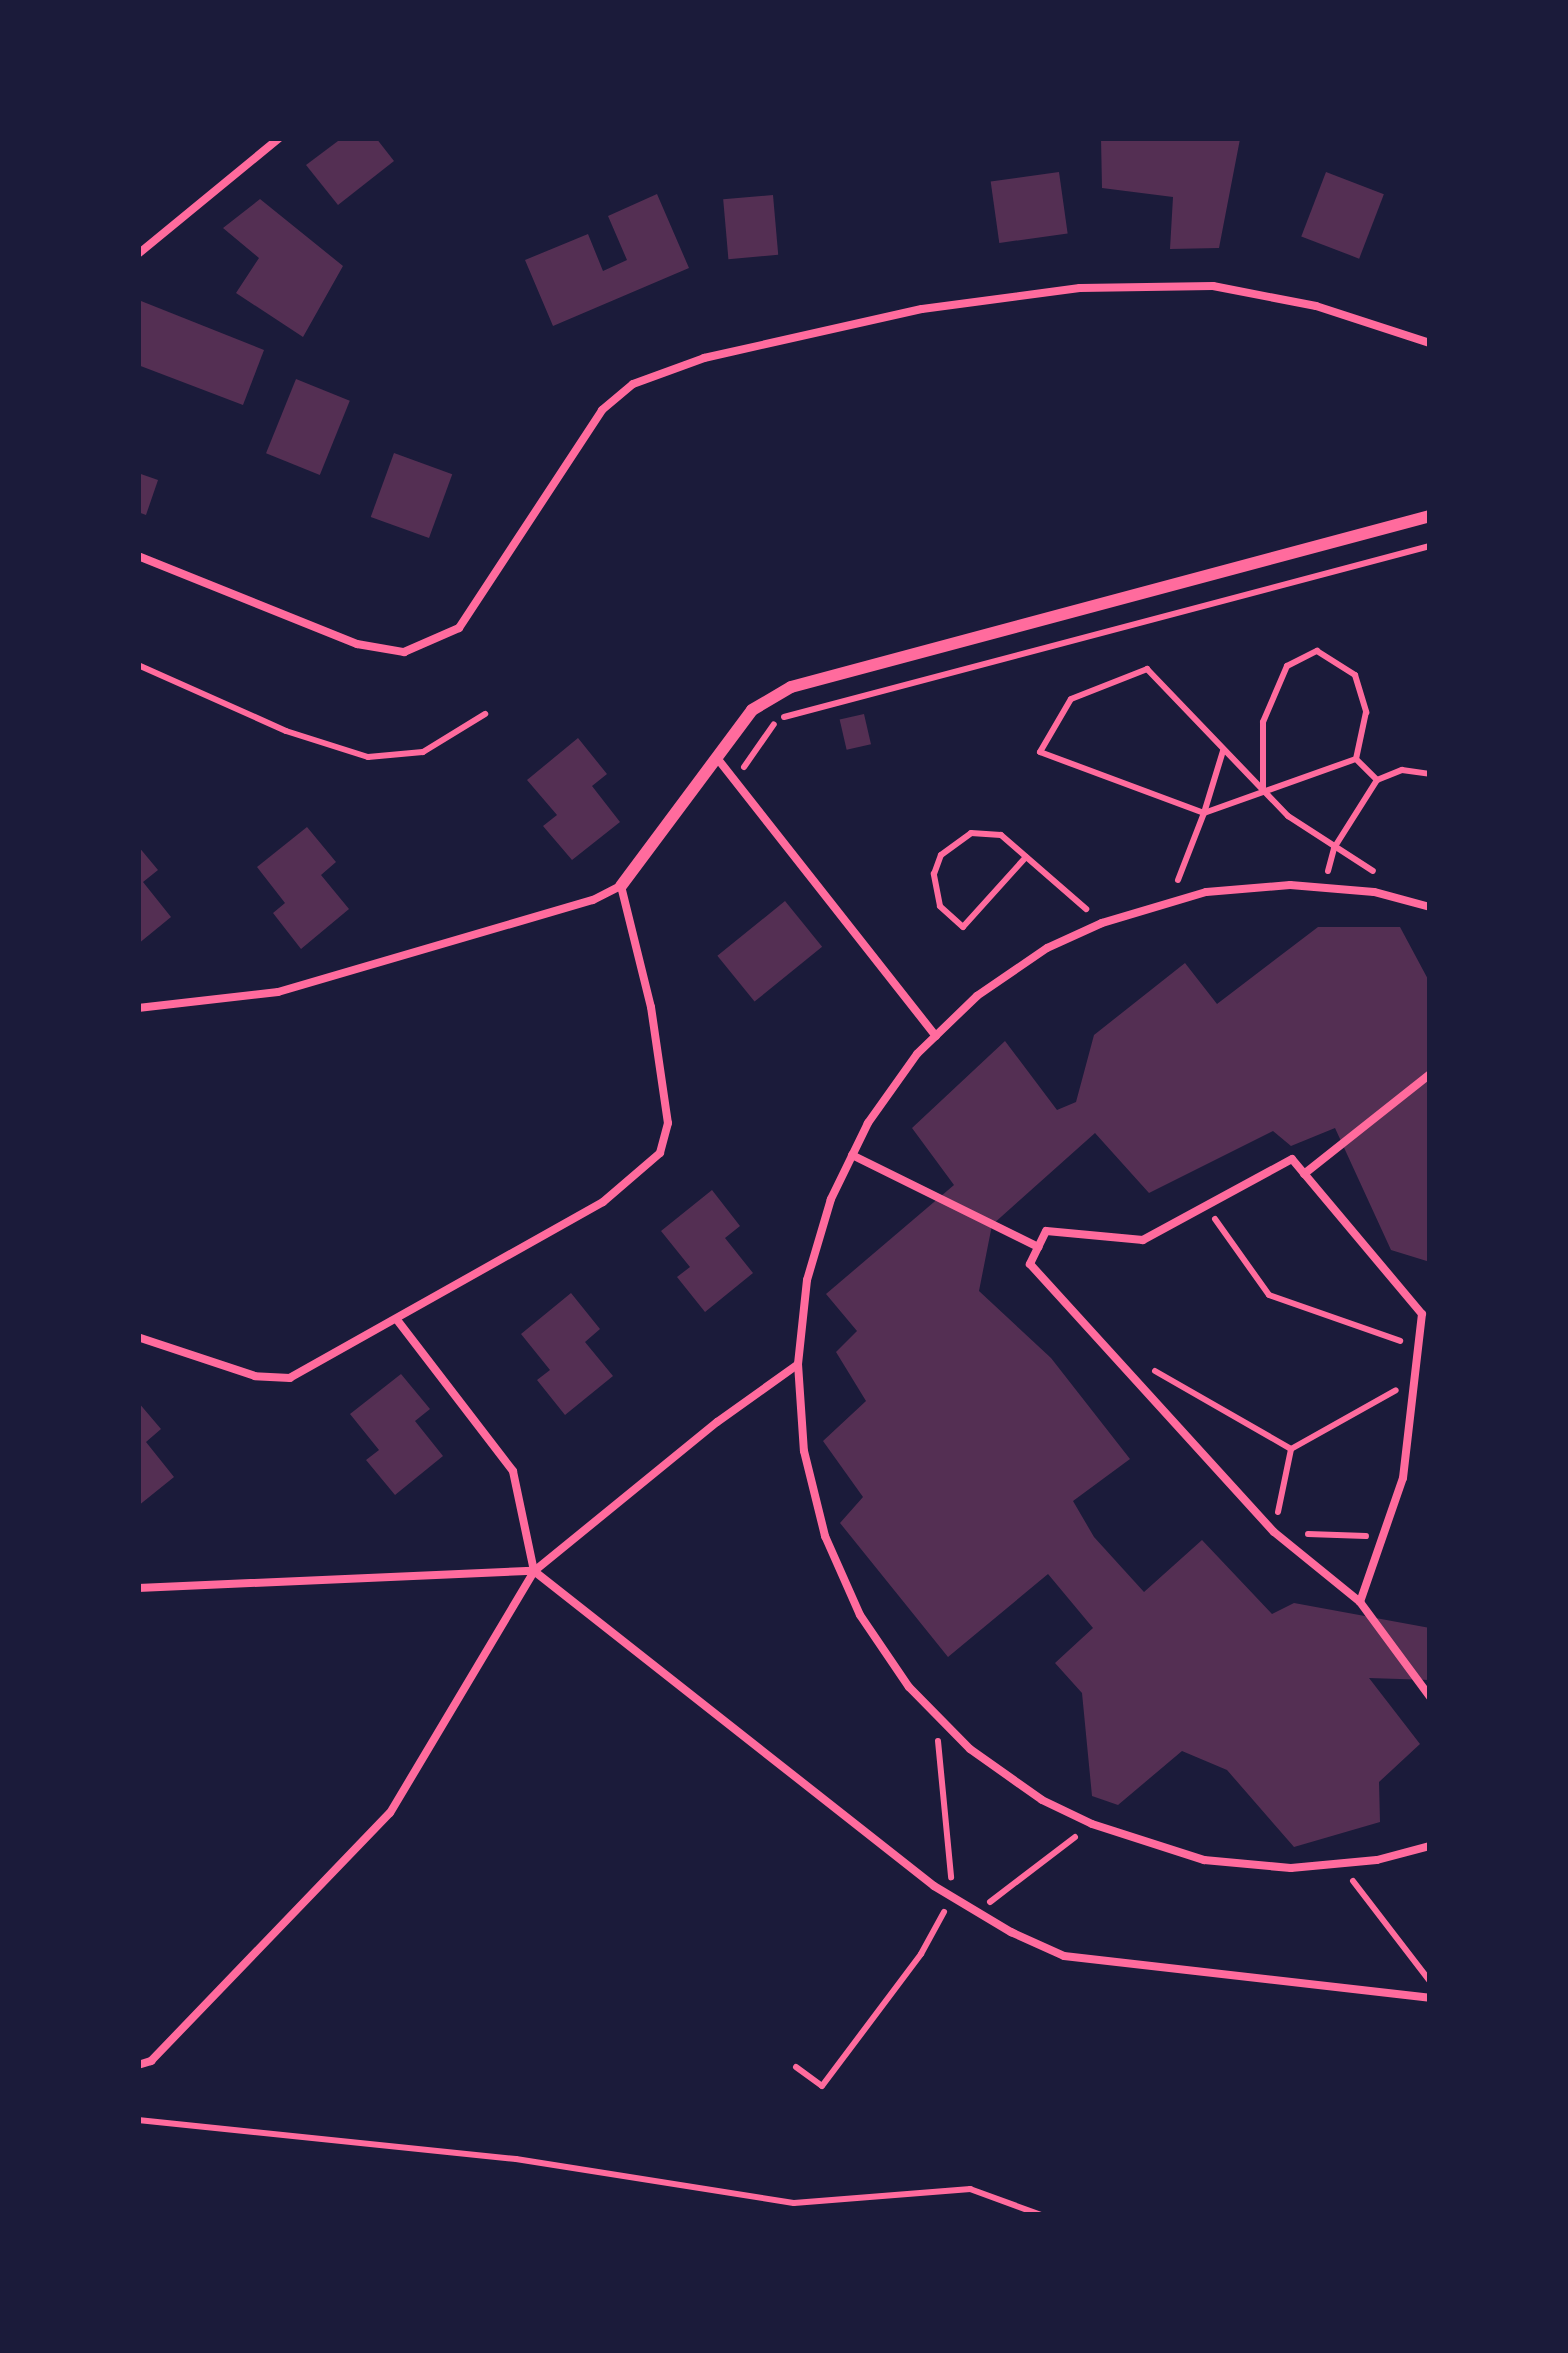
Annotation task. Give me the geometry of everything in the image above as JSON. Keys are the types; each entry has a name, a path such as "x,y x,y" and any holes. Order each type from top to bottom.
{"street":[{"path":"621,886 752,710 791,687 1430,516"}],"lane":[{"path":"138,254 279,138"},
{"path":"138,556 357,644 404,652 459,628 602,410 633,384 704,358 922,309 1080,288 1213,286 1316,306 1430,343"},
{"path":"717,758 936,1036"},
{"path":"138,1008 278,992 593,900 621,886 663,1076 668,1123 659,1153 603,1202 290,1378 255,1376 138,1337"},
{"path":"1430,907 1374,892 1323,888 1227,890 1171,901 1102,923 1047,948 977,996 936,1036 868,1123 830,1199 807,1280 798,1364 804,1451 825,1536 860,1615 910,1687 970,1749 1024,1787 1092,1824 1204,1860 1291,1868 1430,1846"},
{"path":"1304,1174 1430,1075"},
{"path":"852,1155 1038,1247"},
{"path":"1360,1602 1403,1478 1422,1314 1304,1174 1292,1160 1143,1240 1046,1231 1030,1264 1274,1532 1360,1602 1430,1697"},
{"path":"397,1320 514,1471 534,1571"},
{"path":"138,2066 151,2061 389,1813 534,1571 717,1422 798,1364"},
{"path":"138,1588 534,1571 952,1898 1064,1956 1430,1998"}],"path":[{"path":"758,785 743,766 777,719 1430,545"},
{"path":"1263,793 1263,722 1287,666 1317,651 1355,675 1366,712 1356,759"},
{"path":"138,665 286,731 368,757 423,752 485,715"},
{"path":"1356,759 1263,793 1204,813 1040,752 1071,699 1147,669 1263,793 1334,848 1376,872"},
{"path":"1171,901 1223,751"},
{"path":"1356,759 1377,779"},
{"path":"1323,888 1334,848 1377,779 1402,770 1430,774"},
{"path":"1026,857 963,927 940,906 934,874 954,841 971,833 1001,835 1102,923"},
{"path":"1206,1206 1269,1295 1418,1347"},
{"path":"1154,1370 1291,1449"},
{"path":"1383,1537 1274,1532 1291,1449 1415,1379"},
{"path":"796,2067 822,2086 921,1954 952,1898 935,1713"},
{"path":"977,1912 1092,1824"},
{"path":"1340,1863 1430,1981"},
{"path":"138,2120 517,2159 794,2203 970,2189 1041,2215"}],"building":[{"path":"342,138 376,138 394,161 338,205 306,165"},
{"path":"1101,138 1240,139 1219,248 1170,249 1173,197 1102,188"},
{"path":"1059,172 1068,233 999,243 991,182"},
{"path":"1326,172 1384,194 1359,259 1301,236"},
{"path":"657,194 689,268 553,326 525,260 588,234 603,271 627,260 608,216"},
{"path":"773,195 778,255 728,259 723,199"},
{"path":"260,199 343,266 303,337 236,293 259,258 223,228"},
{"path":"141,301 264,350 243,405 138,365"},
{"path":"296,379 350,401 320,475 266,453"},
{"path":"394,453 452,474 429,538 371,517"},
{"path":"138,473 158,480 146,515 138,512"},
{"path":"864,714 871,744 847,750 840,720"},
{"path":"578,738 607,774 592,786 620,822 572,860 543,826 557,815 527,780"},
{"path":"307,827 336,862 321,875 349,909 301,949 273,913 285,903 257,867"},
{"path":"138,846 158,870 143,882 171,917 138,944"},
{"path":"785,901 822,947 755,1002 717,956"},
{"path":"1318,927 1400,927 1430,983 1430,1262 1391,1250 1335,1128 1291,1146 1273,1131 1149,1193 1095,1133 992,1225 979,1291 1051,1358 1130,1459 1073,1501 1094,1537 1144,1592 1202,1540 1272,1614 1294,1603 1430,1628 1430,1680 1369,1678 1420,1744 1379,1782 1380,1822 1294,1847 1227,1770 1182,1751 1118,1805 1092,1796 1082,1693 1055,1663 1093,1628 1048,1574 948,1657 840,1523 863,1497 823,1441 866,1401 836,1352 857,1331 826,1294 954,1185 912,1128 1005,1041 1057,1110 1076,1102 1094,1035 1185,963 1217,1004"},
{"path":"712,1190 740,1226 725,1238 753,1273 705,1312 677,1277 690,1267 661,1231"},
{"path":"571,1293 600,1329 585,1342 613,1376 565,1415 537,1380 550,1370 521,1334"},
{"path":"401,1374 430,1409 415,1421 443,1456 395,1495 366,1460 379,1450 350,1414"},
{"path":"138,1402 161,1429 146,1442 174,1477 138,1506"}]}
